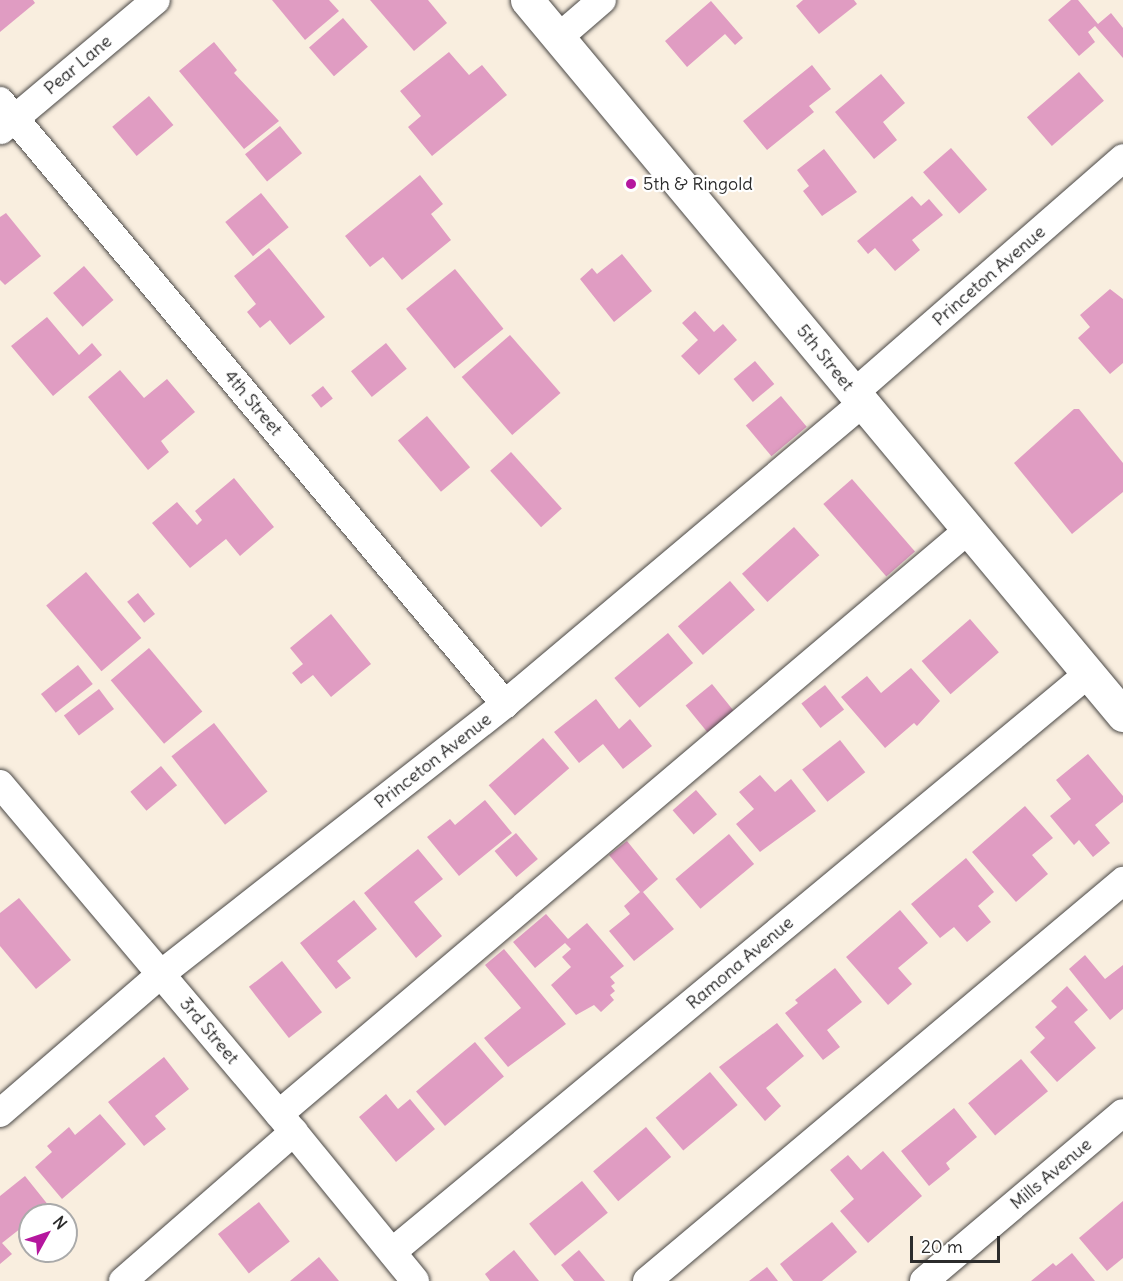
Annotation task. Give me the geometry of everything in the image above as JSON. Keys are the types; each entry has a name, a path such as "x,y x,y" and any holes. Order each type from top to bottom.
{"main road":[{"name":"5th Street","path":"527,0 967,531 1123,715"}],"street":[{"name":"Pear Lane","path":"5,117 156,0"},
{"path":"558,38 602,0"},
{"name":"4th Street","path":"5,117 505,704"},
{"name":"Princeton Avenue","path":"0,1113 161,974 505,704 858,398 1123,158"},
{"path":"123,1281 287,1123 967,531"},
{"name":"Ramona Avenue","path":"392,1252 1088,674"},
{"name":"3rd Street","path":"0,784 287,1123 415,1281"},
{"path":"647,1281 1123,881"},
{"name":"Mills Avenue","path":"924,1281 1123,1113"}],"building":[{"path":"0,0 33,0 35,3 0,32"},
{"path":"272,0 329,0 339,11 305,40"},
{"path":"370,0 428,0 447,23 414,51"},
{"path":"803,0 854,0 857,4 819,34 796,6"},
{"path":"1071,0 1078,0 1098,24 1111,13 1123,28 1123,58 1095,26 1088,32 1095,42 1079,56 1048,20"},
{"path":"711,1 743,38 735,45 725,34 687,67 665,41"},
{"path":"343,18 368,47 334,76 309,48"},
{"path":"214,42 237,70 234,73 279,121 244,149 179,71"},
{"path":"449,52 469,75 482,65 507,95 432,156 408,127 421,116 400,91"},
{"path":"812,65 831,89 809,106 814,112 767,150 743,121"},
{"path":"1079,72 1104,101 1052,146 1027,117"},
{"path":"881,74 905,103 883,122 897,140 874,159 835,112"},
{"path":"149,96 173,125 137,156 112,127"},
{"path":"280,126 302,153 267,182 245,154"},
{"path":"951,148 987,190 959,214 923,172"},
{"path":"824,149 857,192 822,216 803,191 809,186 797,170"},
{"path":"420,175 443,204 431,214 451,240 402,280 383,257 370,267 345,236"},
{"path":"261,193 289,227 253,256 225,222"},
{"path":"912,196 921,206 929,199 943,215 912,240 920,250 895,271 875,248 868,254 857,241"},
{"path":"6,213 41,256 5,285 0,280 0,217"},
{"path":"269,248 325,317 290,345 270,320 260,328 247,312 256,304 234,276"},
{"path":"622,254 652,291 614,322 580,279 592,268 597,274"},
{"path":"84,266 114,300 83,327 53,293"},
{"path":"455,269 503,329 454,368 406,309"},
{"path":"1110,289 1123,299 1123,363 1110,374 1078,338 1090,327 1080,315"},
{"path":"695,311 714,332 723,324 737,340 699,375 681,356 698,340 682,323"},
{"path":"47,317 79,355 92,343 102,355 53,396 11,346"},
{"path":"510,335 561,393 512,435 462,377"},
{"path":"386,343 407,369 372,397 351,371"},
{"path":"755,361 774,384 753,402 734,379"},
{"path":"120,370 144,398 167,379 195,412 161,441 169,452 148,470 88,397"},
{"path":"323,386 333,399 321,408 311,395"},
{"path":"781,396 807,427 771,456 746,426"},
{"path":"1074,409 1079,409 1123,463 1123,492 1072,534 1014,463"},
{"path":"427,416 470,467 441,492 398,440"},
{"path":"511,452 562,508 541,527 490,471"},
{"path":"234,478 274,527 240,556 226,539 190,568 152,523 177,502 197,525 202,520 195,511"},
{"path":"852,479 915,551 886,576 823,504"},
{"path":"794,527 819,555 767,602 742,574"},
{"path":"86,572 141,638 101,671 46,605"},
{"path":"730,581 755,610 703,655 678,626"},
{"path":"138,593 155,614 144,623 127,602"},
{"path":"331,614 371,664 331,697 313,675 301,684 292,673 303,664 290,648"},
{"path":"970,619 999,652 951,694 922,661"},
{"path":"668,633 693,663 639,708 614,678"},
{"path":"149,648 202,712 164,744 111,680"},
{"path":"78,665 93,684 56,713 41,694"},
{"path":"911,668 940,701 917,726 914,723 885,748 841,697 867,676 881,693"},
{"path":"712,684 734,711 708,733 686,705"},
{"path":"825,685 844,709 820,728 801,703"},
{"path":"99,689 114,709 79,735 64,715"},
{"path":"596,699 619,729 630,719 652,746 623,769 603,744 579,763 554,732"},
{"path":"214,723 268,792 225,825 171,756"},
{"path":"543,738 569,768 515,815 489,785"},
{"path":"840,740 865,772 827,802 802,770"},
{"path":"1088,754 1123,796 1123,802 1095,825 1110,843 1093,857 1079,840 1074,845 1050,816 1071,799 1056,780"},
{"path":"161,766 177,785 146,811 130,792"},
{"path":"760,775 775,792 791,779 816,811 760,852 736,824 754,809 739,792"},
{"path":"696,790 717,814 694,834 673,810"},
{"path":"485,800 512,833 459,876 427,837 450,819 455,825"},
{"path":"1025,806 1053,838 1032,855 1048,874 1016,902 972,852"},
{"path":"516,833 538,859 516,877 495,851"},
{"path":"729,834 754,864 700,909 675,879"},
{"path":"627,841 658,879 643,892 674,929 634,961 609,931 630,914 624,906 640,892 609,855"},
{"path":"418,849 443,879 414,902 442,936 416,958 364,893"},
{"path":"966,858 994,892 978,906 991,922 967,942 954,927 940,938 911,904"},
{"path":"19,898 71,960 36,989 0,946 0,913"},
{"path":"354,900 377,929 337,961 351,978 336,989 300,943"},
{"path":"900,910 928,943 898,968 912,984 888,1005 846,957"},
{"path":"546,914 568,939 587,923 624,966 610,977 615,983 611,986 615,991 610,995 614,1000 601,1012 594,1005 576,1015 551,985 571,967 562,957 571,949 565,943 535,968 513,942"},
{"path":"504,949 566,1024 508,1067 484,1038 521,1008 485,965"},
{"path":"1085,955 1105,979 1123,965 1123,1009 1110,1020 1069,969"},
{"path":"282,961 322,1012 289,1038 249,987"},
{"path":"835,968 862,1002 827,1030 840,1047 823,1060 785,1013 798,1003 795,1000"},
{"path":"1067,986 1088,1010 1074,1022 1096,1048 1057,1082 1030,1052 1045,1038 1035,1027 1057,1007 1051,1001"},
{"path":"777,1023 804,1056 766,1088 781,1106 765,1121 719,1067"},
{"path":"475,1042 504,1076 445,1126 416,1091"},
{"path":"164,1057 189,1089 155,1116 166,1129 144,1146 108,1102"},
{"path":"1021,1059 1048,1091 995,1136 968,1103"},
{"path":"710,1072 738,1105 683,1151 656,1118"},
{"path":"386,1094 398,1109 410,1099 435,1129 396,1162 359,1117"},
{"path":"954,1108 977,1137 946,1163 950,1169 929,1186 901,1151"},
{"path":"100,1114 126,1144 62,1199 35,1167 52,1152 47,1146 69,1127 75,1135"},
{"path":"646,1127 671,1157 618,1201 593,1171"},
{"path":"883,1151 922,1196 868,1243 840,1211 854,1199 830,1170 848,1155 861,1170"},
{"path":"25,1176 47,1203 18,1203 18,1230 2,1243 12,1254 0,1264 0,1196"},
{"path":"582,1181 608,1213 555,1256 529,1224"},
{"path":"1123,1201 1123,1258 1107,1271 1079,1238"},
{"path":"259,1202 290,1241 249,1273 218,1234"},
{"path":"832,1222 857,1252 822,1281 793,1281 780,1264"},
{"path":"514,1250 539,1281 490,1281 485,1274"},
{"path":"579,1250 605,1281 574,1281 561,1265"},
{"path":"1072,1253 1095,1281 1031,1281 1053,1263 1056,1266"},
{"path":"319,1257 339,1281 290,1281"},
{"path":"767,1267 778,1281 749,1281"}],"place":[{"name":"5th & Ringold","path":"631,184"}]}
